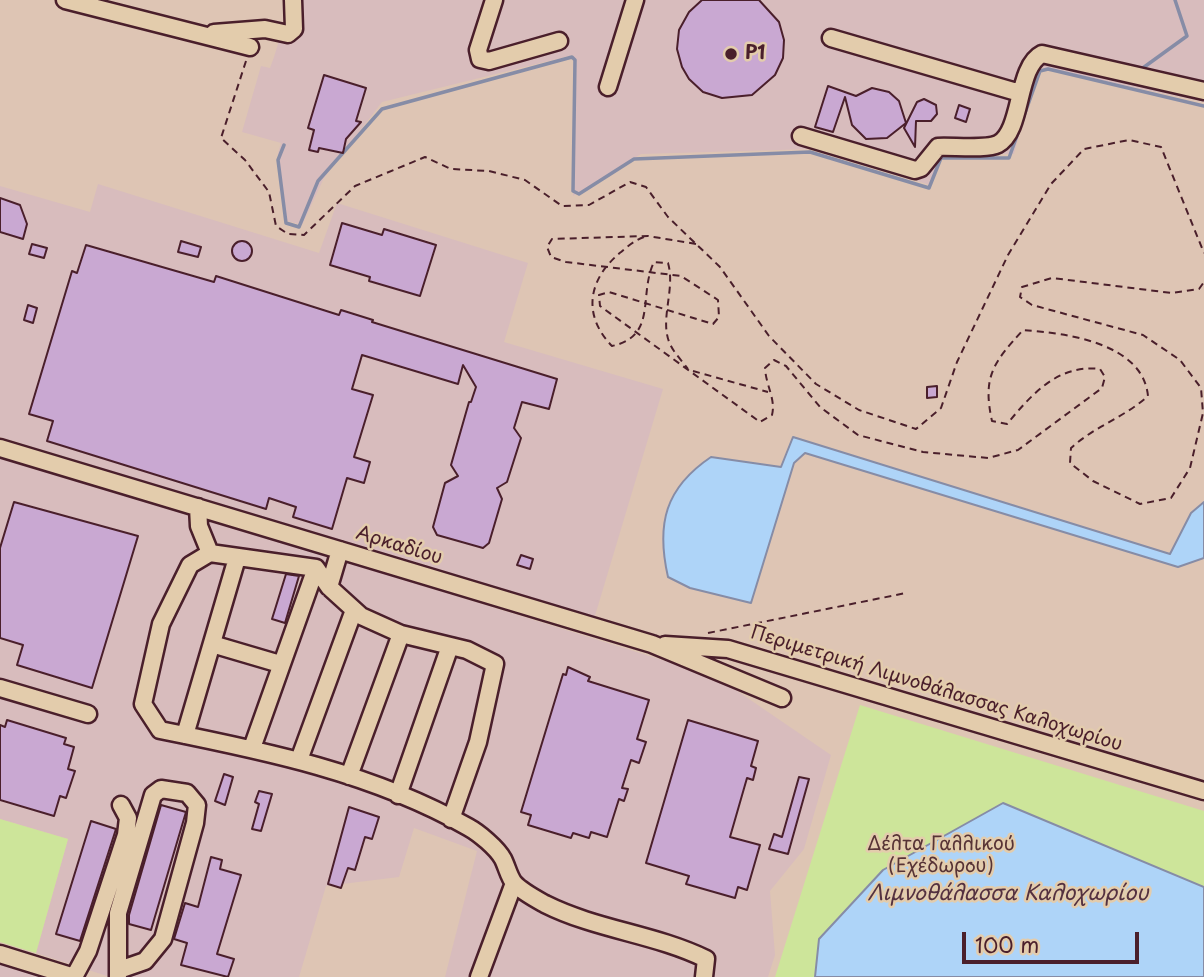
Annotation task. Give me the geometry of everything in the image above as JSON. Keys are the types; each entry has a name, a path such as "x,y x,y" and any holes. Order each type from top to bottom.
{"street":[{"path":"65,0 250,47"},
{"path":"201,35 265,29 288,34 295,25 293,0"},
{"path":"494,0 478,50 480,59 489,61 559,41"},
{"path":"608,87 635,0"},
{"path":"831,38 1020,93"},
{"path":"801,136 918,169 938,147 997,144 1009,134 1020,93 1035,59 1042,54 1204,91"},
{"name":"Αρκαδίου","path":"0,448 652,644 782,698"},
{"path":"198,508 199,526 210,553"},
{"path":"329,587 340,550"},
{"path":"452,819 478,743 495,664 467,650 401,634 361,617 329,587 316,568 210,553 190,565 161,624 143,704 160,730 299,760 349,776 452,819 471,828 501,856 514,883 545,904 608,929 686,949 706,959 704,977"},
{"path":"186,735 237,558"},
{"path":"252,748 316,568"},
{"path":"299,760 354,610"},
{"path":"349,776 401,634"},
{"path":"212,643 280,664"},
{"name":"Περιμετρική Λιμνοθάλασσας Καλοχωρίου","path":"652,644 728,649 1204,791"},
{"path":"398,795 450,646"},
{"path":"0,688 88,714"},
{"path":"174,788 187,793 197,805 195,823 163,939 145,961 118,973 118,913 153,795 161,789 174,788"},
{"path":"0,954 74,977 88,951 126,835 128,818 121,805"},
{"path":"479,977 514,883"}],"path":[{"path":"250,47 221,138 245,160 269,192 276,226 288,234 304,235 355,186 425,157 451,169 489,171 524,180 562,206 589,205 630,182 646,187 668,217 720,267 769,336 816,384 859,410 916,429 941,408 957,362 1008,255 1051,184 1084,149 1129,140 1161,147 1204,253"},
{"path":"696,244 648,236 552,239 547,247 551,257 604,267 681,276 718,300 719,317 713,324 609,292 599,295 600,306 760,422 772,415 775,403 769,392 765,368 774,360 786,366 820,407 858,435 923,452 988,458 1018,450 1102,388 1105,377 1100,369 1086,368 1067,372 1035,391 1007,424 992,421 988,401 993,362 1023,330 1086,337 1134,364 1146,380 1148,396 1136,407 1090,431 1071,448 1070,463 1093,481 1140,505 1171,498 1190,468 1203,413 1201,388 1180,360 1143,335 1032,306 1020,297 1022,287 1052,278 1172,293 1199,289 1204,282"},
{"path":"648,236 638,239 604,267 592,299 598,332 612,346 628,342 639,333 649,272 654,262 668,263 672,275 670,345 689,370 769,392"},
{"path":"705,633 906,593"}],"shaded area":[{"path":"284,0 1204,0 1204,102 1038,67 1014,154 943,154 930,185 813,149 641,154 573,196 573,55 382,102 324,178 302,225 284,220 278,153 281,143 242,132 261,66 270,68 274,57 285,21"},
{"path":"98,184 319,253 337,203 528,263 504,342 663,389 594,619 0,437 0,186 90,212"},
{"path":"0,454 688,668 708,671 831,755 804,849 770,891 775,955 768,977 445,977 477,851 414,828 399,877 326,886 299,977 110,977 36,953 68,839 0,819"},
{"path":"0,961 53,977 0,977"}],"green space":[{"name":"Δέλτα Γαλλικού (Εχέδωρου)","path":"860,705 1204,811 1204,977 775,977"},
{"path":"0,819 68,839 36,953 0,942"}],"water":[{"path":"793,437 1170,554 1191,513 1204,502 1204,558 1178,567 805,453 794,463 751,603 690,588 668,577 663,540 664,524 674,495 683,481 711,457 781,467"},
{"name":"Λιμνοθάλασσα Καλοχωρίου","path":"1003,803 1204,887 1204,977 815,977 819,939 883,870"}],"building":[{"name":"P1","path":"702,0 759,0 779,22 784,40 783,58 775,75 752,95 722,98 703,92 689,79 682,67 677,49 679,30 689,12"},
{"path":"324,75 366,88 356,121 361,122 346,139 343,153 319,148 318,152 309,150 314,130 308,128"},
{"path":"828,86 856,96 872,88 889,92 899,101 906,123 887,138 866,139 852,125 845,97 833,132 815,127"},
{"path":"924,99 936,105 937,114 931,121 916,121 915,147 904,128 917,102"},
{"path":"959,105 970,109 966,122 955,118"},
{"path":"0,198 20,205 27,224 23,239 0,232"},
{"path":"342,223 382,235 384,229 436,245 420,296 369,281 370,277 330,265"},
{"path":"181,241 201,247 198,257 178,252"},
{"path":"242,241 249,244 252,251 249,258 242,261 235,258 232,251 235,244"},
{"path":"32,244 47,248 44,258 29,254"},
{"path":"86,245 214,282 216,276 339,315 341,310 557,379 549,409 522,402 514,428 521,438 507,482 497,488 502,499 489,543 483,548 437,535 433,527 445,483 458,476 451,465 476,387 463,365 458,384 362,355 352,389 373,395 354,457 370,462 364,483 347,478 332,529 293,517 296,507 269,498 266,509 47,441 53,421 29,414 72,271 77,273"},
{"path":"28,305 37,308 33,323 24,320"},
{"path":"937,386 937,397 927,398 927,387"},
{"path":"14,502 138,536 92,688 17,665 23,645 0,638 0,548"},
{"path":"521,555 533,559 530,569 517,565"},
{"path":"286,574 299,576 285,623 272,619"},
{"path":"568,667 590,677 588,681 649,700 637,739 646,742 639,763 631,760 622,788 628,789 624,801 619,799 607,837 591,832 589,838 573,833 571,838 528,825 531,815 521,812 563,674 566,675"},
{"path":"7,720 66,738 64,744 74,747 68,769 75,771 66,798 60,796 54,816 0,800 0,725 5,727"},
{"path":"688,720 758,741 751,766 756,768 753,780 747,778 730,837 760,845 747,890 738,887 735,898 686,884 689,876 646,863"},
{"path":"224,774 233,777 225,805 215,801"},
{"path":"799,777 809,779 788,854 769,849 774,834 782,837"},
{"path":"259,791 272,794 261,831 252,829 259,804 255,802"},
{"path":"161,805 186,812 151,930 129,924 129,915"},
{"path":"349,807 379,817 372,839 365,837 355,870 348,868 341,888 328,884"},
{"path":"91,821 116,829 80,941 56,934"},
{"path":"211,857 222,860 220,869 241,875 217,954 234,959 228,977 181,965 187,943 174,939 185,903 198,907"}],"waterway":[{"path":"1140,70 1187,36 1175,0"},
{"path":"284,145 278,160 286,223 299,227 318,181 382,109 572,57 575,60 573,191 579,194 634,159 810,152 929,188 941,158 1009,158 1040,71 1048,69 1204,106"}],"place":[{"name":"P1","path":"731,54"}]}
